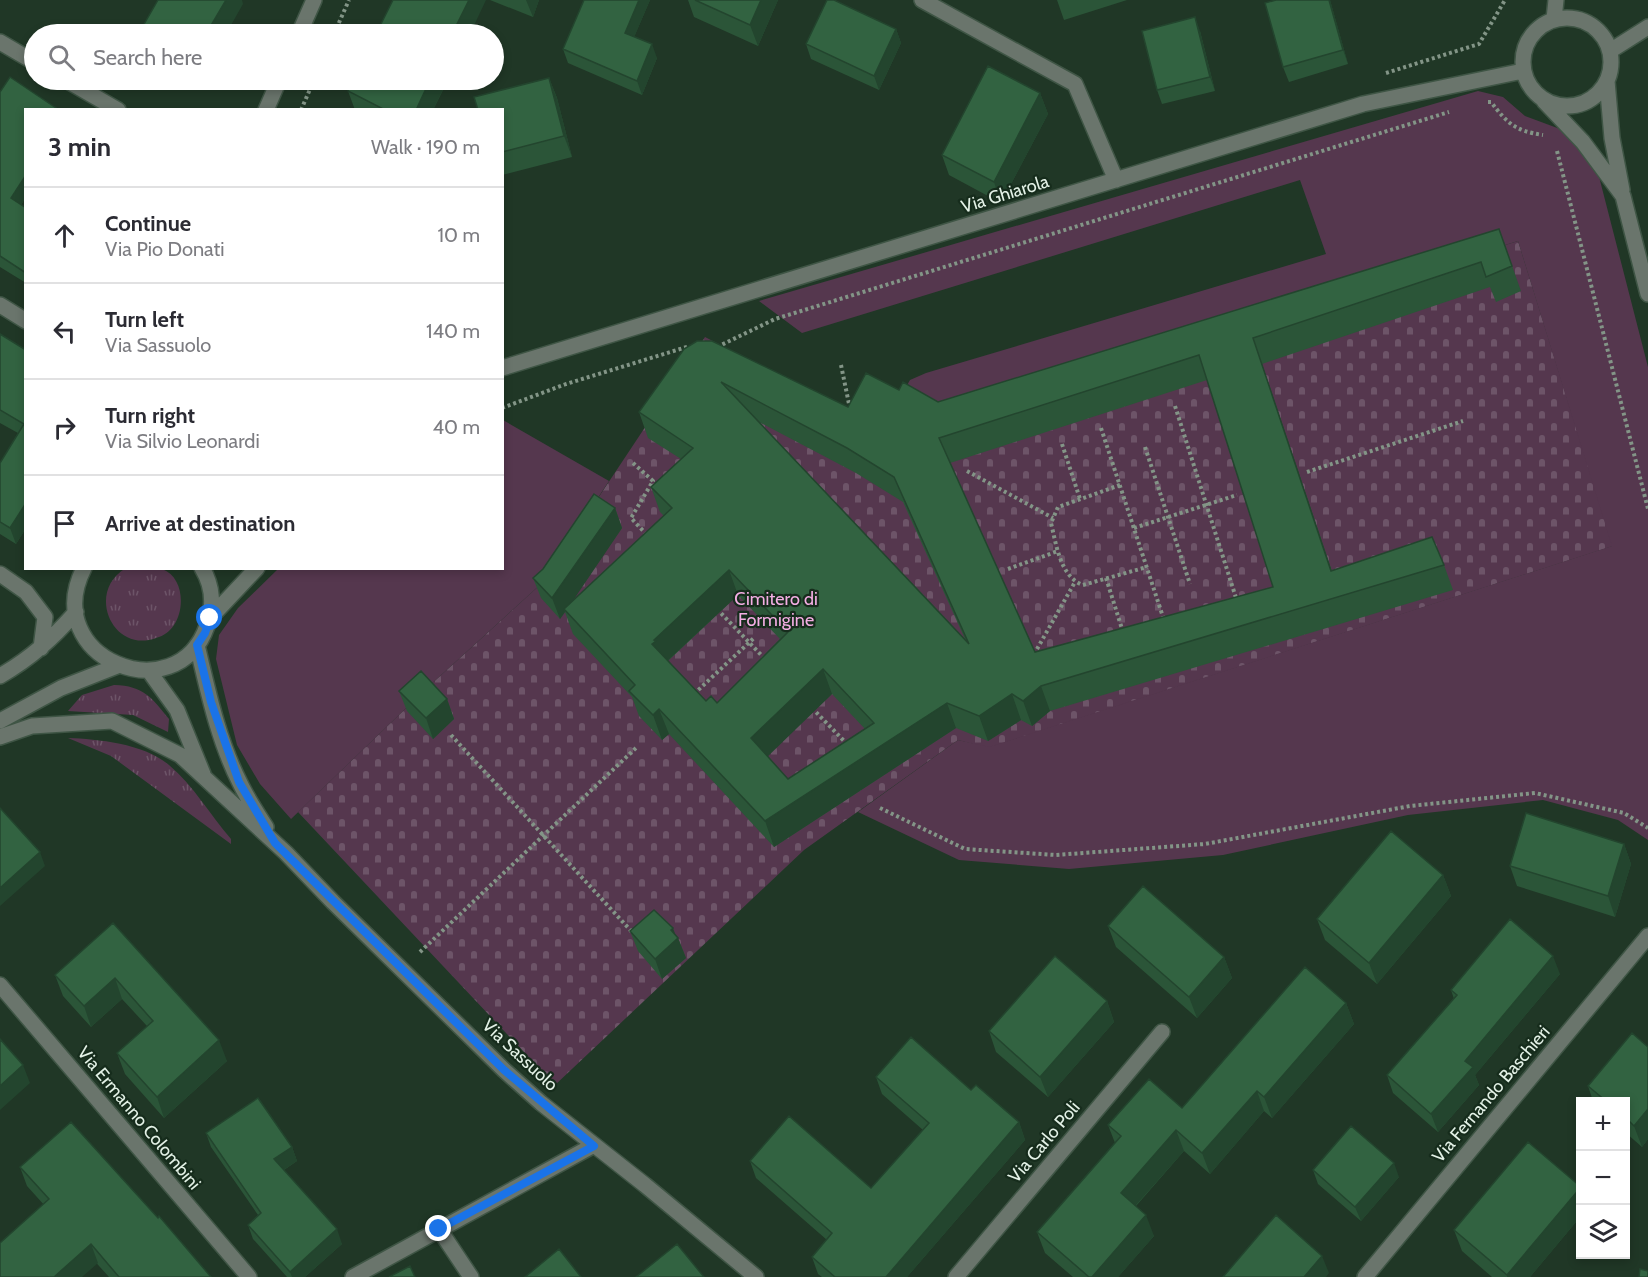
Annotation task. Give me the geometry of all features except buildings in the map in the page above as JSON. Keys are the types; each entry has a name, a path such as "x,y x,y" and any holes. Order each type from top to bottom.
{"street":[{"path":"303,24 314,0"},
{"path":"922,0 1075,84 1116,180"},
{"path":"1554,19 1556,0"},
{"path":"1623,196 1583,142 1534,92 1523,71 1523,58 1529,39 1543,24 1554,19 1569,17 1583,20 1595,27 1604,38 1610,51 1611,66 1607,81 1612,138 1623,196 1648,294"},
{"path":"1610,51 1648,27"},
{"path":"0,42 24,56"},
{"name":"Via Ghiarola","path":"504,367 1363,104 1523,71"},
{"path":"1543,99 1557,105 1572,106 1586,102 1598,93 1607,81"},
{"path":"83,90 115,108"},
{"path":"267,108 275,90"},
{"path":"0,305 24,320"},
{"path":"83,570 77,584 75,612 85,638 94,650 117,666 133,670 167,667 183,658 197,645 205,633 212,602 210,586 203,570"},
{"path":"210,618 256,570"},
{"path":"0,574 26,592 45,617 41,648"},
{"path":"0,676 24,662 51,640 75,612"},
{"name":"Via Sassuolo","path":"197,645 211,702 239,782 275,843"},
{"path":"0,721 61,688 117,666"},
{"path":"149,670 177,710 204,778"},
{"name":"Via Sassuolo","path":"0,737 32,726 112,721 180,755 275,843 504,1070 756,1277"},
{"name":"Via Fernando Baschieri","path":"1365,1277 1648,936"},
{"name":"Via Ermanno Colombini","path":"0,985 249,1277"},
{"name":"Via Carlo Poli","path":"956,1277 1162,1032"},
{"path":"353,1277 594,1146"},
{"path":"439,1229 471,1277"}],"path":[{"path":"338,24 349,0"},
{"path":"1448,54 1479,44 1505,0"},
{"path":"303,108 310,90"},
{"path":"1481,104 1491,102 1514,128 1545,135"},
{"path":"707,346 715,348 775,319 1450,112"},
{"path":"1557,148 1648,509"},
{"path":"504,407 567,384 700,344"},
{"path":"841,364 849,404"},
{"path":"1175,406 1238,602"},
{"path":"1307,472 1463,421"},
{"path":"1101,428 1165,623"},
{"path":"1062,444 1080,499"},
{"path":"1145,447 1190,584"},
{"path":"633,463 653,481 631,518 654,543"},
{"path":"967,471 1053,518"},
{"path":"1120,485 1058,507 1051,523 1058,551 1068,575 1075,582 1083,585 1147,567"},
{"path":"1134,528 1237,495"},
{"path":"1008,569 1058,551"},
{"path":"1106,578 1125,638"},
{"path":"1038,649 1075,582"},
{"path":"710,600 772,666"},
{"path":"692,695 755,636"},
{"path":"811,707 850,747"},
{"path":"451,735 636,936"},
{"path":"420,952 637,747"},
{"path":"880,808 965,849 1056,855 1205,844 1410,806 1535,793 1624,813 1648,828"}],"green space":[{"path":"1478,91 1503,97 1525,116 1560,129 1595,161 1648,367 1648,840 1618,820 1543,800 1408,815 1223,855 1069,869 959,860 858,812 958,740 989,747 1612,546 1518,241 953,419 898,401 910,380 926,373 1326,254 1300,180 802,333 759,301"},
{"name":"Cimitero di Formigine","path":"1518,241 1613,546 988,748 958,740 804,850 555,1085 298,812 428,687 541,584 705,337 856,415 953,419"},
{"path":"504,421 609,481 541,584 428,687 291,819 260,784 237,745 216,659 219,635 238,608 277,570 504,570"},
{"path":"124,570 164,570 169,573 178,586 181,602 178,618 169,631 156,638 141,641 127,637 117,629 106,605 107,591 114,579"},
{"path":"114,685 140,690 152,699 169,719 168,732 133,715 68,711 82,695"},
{"path":"68,738 121,744 159,758 178,773 194,791 231,839 231,844 111,756"}],"route":[{"path":"210,618 205,633 197,645 211,702 239,782 275,843 504,1070 594,1146 439,1229"}]}
